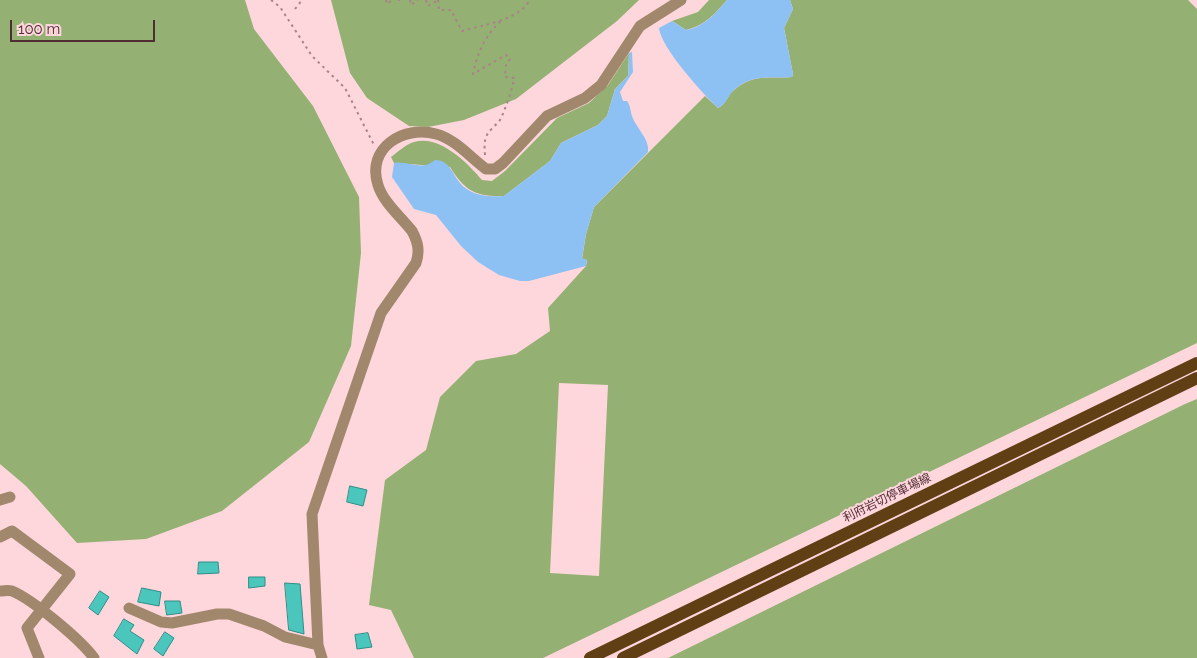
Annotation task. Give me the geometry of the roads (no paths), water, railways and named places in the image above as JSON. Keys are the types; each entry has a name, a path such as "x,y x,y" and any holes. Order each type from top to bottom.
{"main road":[{"name":"利府岩切停車場線","path":"590,658 1197,363"},
{"path":"623,658 1197,378"}],"street":[{"path":"322,658 318,645 312,514 381,314 416,263 419,254 416,238 412,231 382,194 377,184 376,170 379,153 396,136 410,132 423,132 437,134 458,146 486,169 495,169 548,116 586,98 601,85 640,26 681,0"},
{"path":"0,537 12,531 70,574 27,628 39,658"},
{"path":"0,591 10,590 41,611 84,644 94,658"},
{"path":"128,608 161,622 172,623 217,614 228,614 264,626 285,637 318,645"}],"water":[{"path":"727,0 790,0 793,9 784,28 793,74 792,77 762,78 748,81 734,90 718,108 693,82 675,58 661,37 659,28 672,21 686,30 698,26 709,19"},
{"path":"632,52 633,72 620,92 623,101 627,101 632,116 645,138 648,152 594,207 586,234 582,258 587,260 586,266 529,281 520,281 499,275 478,262 461,246 436,215 414,209 392,177 394,163 425,165 435,160 444,162 460,183 469,191 486,196 504,196 550,161 561,143 598,125 607,116 615,89 628,76 629,53"}]}
